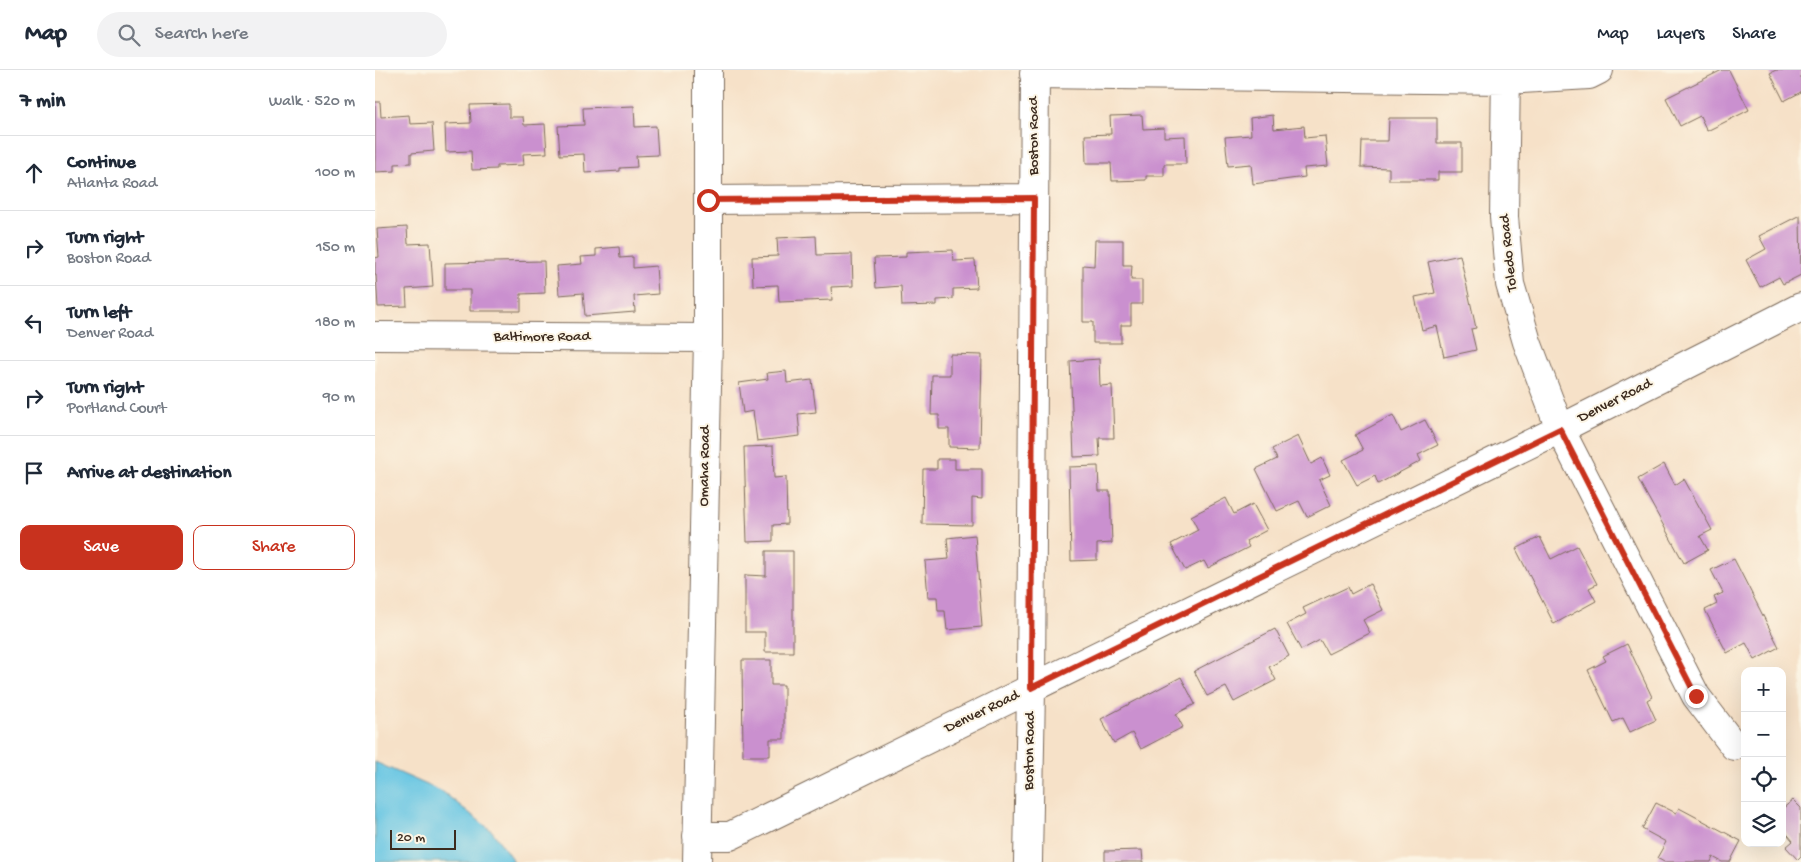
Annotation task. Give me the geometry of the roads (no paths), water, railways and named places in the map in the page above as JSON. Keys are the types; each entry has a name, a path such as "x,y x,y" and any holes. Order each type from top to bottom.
{"street":[{"path":"702,70 708,70"},
{"name":"Omaha Road","path":"697,849 708,338 708,70"},
{"path":"1035,72 1589,75 1599,70"},
{"name":"Boston Road","path":"1028,862 1035,72"},
{"name":"Toledo Road","path":"1506,75 1504,217 1510,284 1527,342 1560,429 1696,696 1734,746"},
{"path":"708,200 1034,198"},
{"name":"Denver Road","path":"697,849 730,836 1560,429 1801,307"},
{"name":"Baltimore Road","path":"375,336 708,338"}],"water":[{"path":"375,762 443,792 492,831 514,862 375,862"}]}
